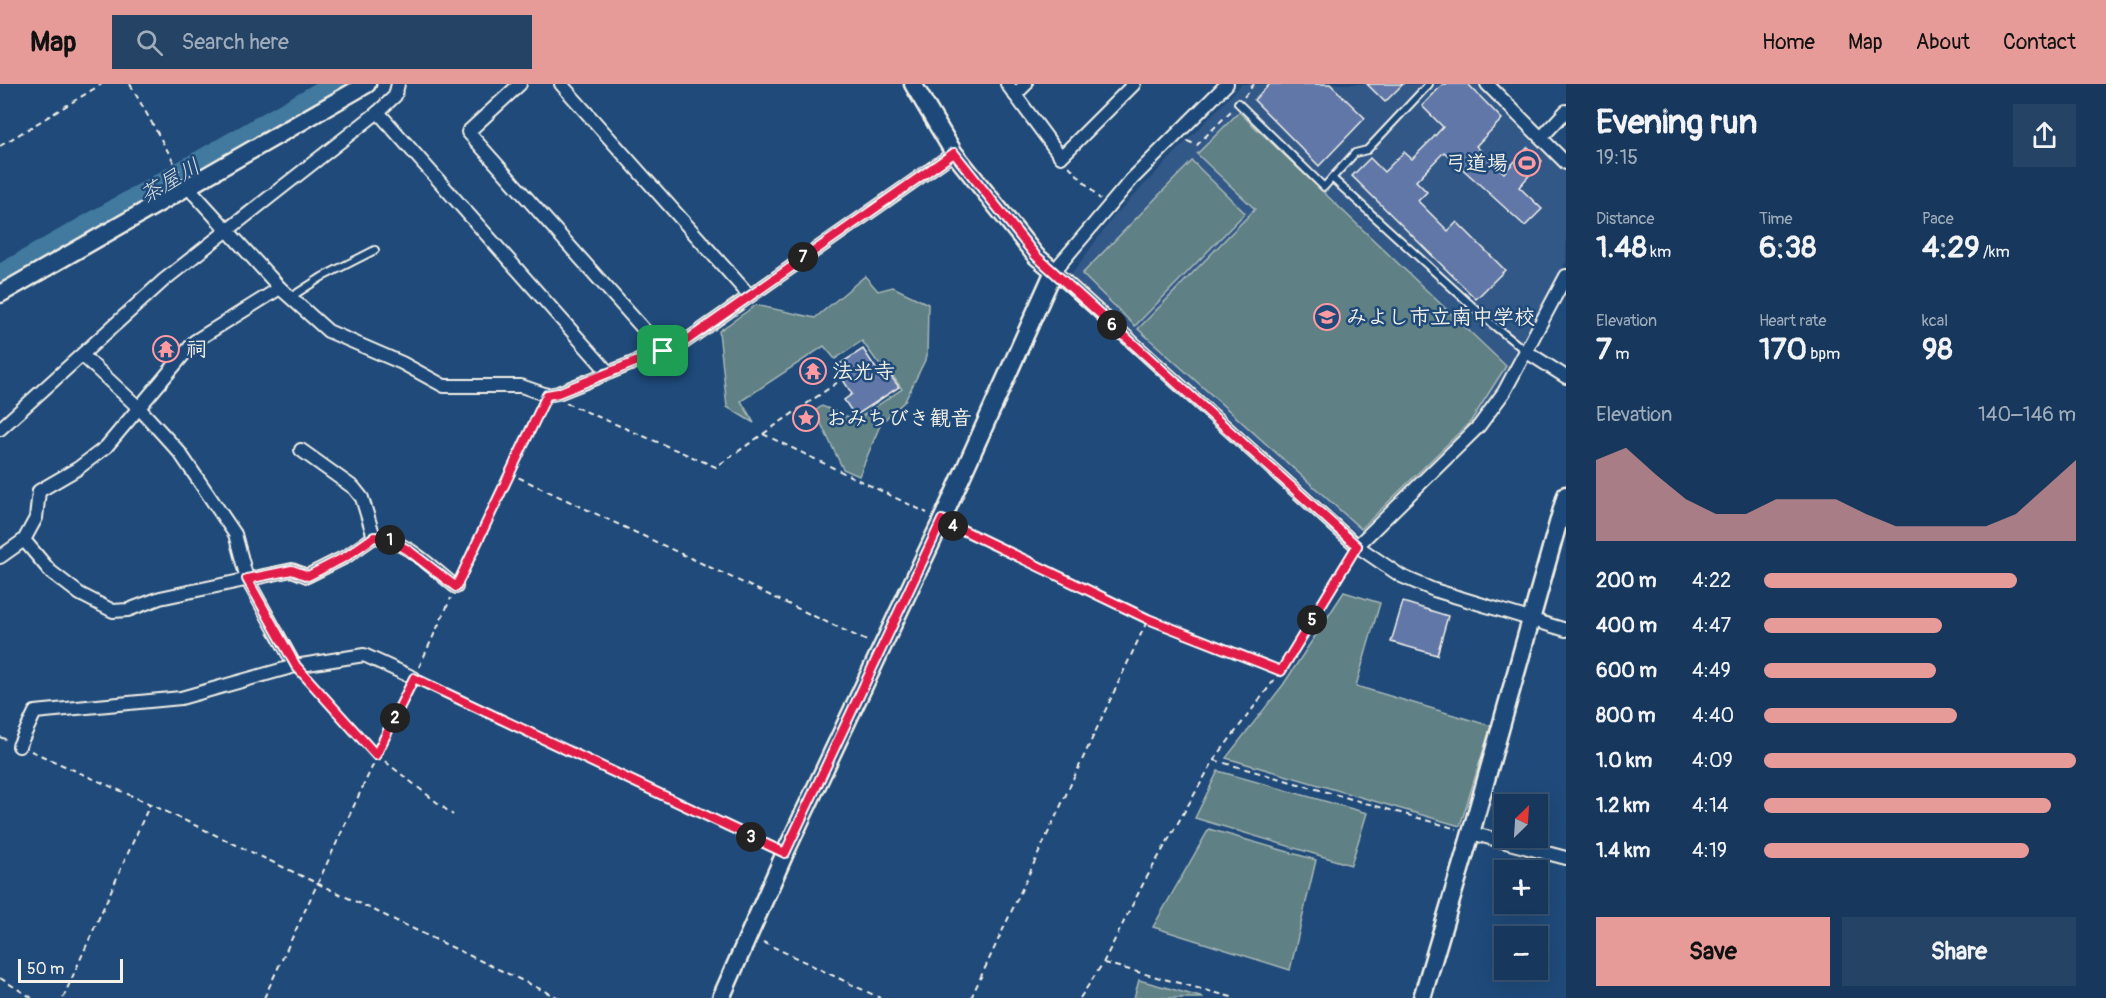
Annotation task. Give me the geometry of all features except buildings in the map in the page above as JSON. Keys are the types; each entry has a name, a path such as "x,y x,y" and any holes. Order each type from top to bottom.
{"street":[{"path":"0,294 368,84"},
{"path":"0,429 164,280 378,112 395,96 398,84"},
{"path":"519,84 468,132 663,351"},
{"path":"561,84 749,295"},
{"path":"913,84 954,153 1036,256 1357,546 1401,576 1434,590 1566,630"},
{"path":"1007,84 1061,158 1134,84"},
{"path":"1015,95 1026,84"},
{"path":"1487,84 1566,163"},
{"path":"721,998 785,853 942,520 1053,271 1107,207 1220,86"},
{"path":"1541,138 1566,111"},
{"path":"378,112 608,372"},
{"path":"188,187 280,288 328,331 402,363 444,386 521,386 547,395 558,393 683,343 954,153"},
{"path":"1357,546 1479,426 1504,392 1566,276"},
{"path":"0,557 24,540 36,518 39,491 77,469 106,447 195,341 280,288"},
{"path":"1527,352 1566,377"},
{"path":"82,355 139,408 180,453 235,534 247,579 296,666"},
{"path":"301,450 354,488 362,498 374,537"},
{"path":"1422,998 1532,621 1566,495"},
{"path":"24,540 50,571 80,594 113,611 128,610 160,598 292,570 308,576 347,556 374,537 387,538 408,550 456,587"},
{"path":"19,746 34,712 182,698 296,666 364,655 414,678"},
{"path":"1471,833 1566,858"}],"lane":[{"path":"1238,104 1324,187 1355,153 1367,150 1429,84"},
{"path":"1332,178 1493,325 1527,352"},
{"path":"290,297 322,277 375,250"}],"path":[{"path":"0,146 102,84"},
{"path":"130,84 179,172"},
{"path":"1184,140 1197,145 1238,104 1254,84"},
{"path":"1061,158 1107,207"},
{"path":"264,998 376,755 547,395 716,467 841,380"},
{"path":"763,434 1148,619 1281,671"},
{"path":"509,473 881,647"},
{"path":"1080,998 1103,963 1143,884 1214,760 1281,671 1357,546"},
{"path":"971,998 1148,619"},
{"path":"296,666 376,755 453,815"},
{"path":"414,678 785,853"},
{"path":"19,746 150,804 559,998"},
{"path":"1214,760 1471,833"},
{"path":"63,998 150,804"},
{"path":"750,936 880,998"},
{"path":"1103,963 1235,998"},
{"path":"0,978 32,998"}],"shaded area":[{"name":"みよし市立南中学校","path":"1242,84 1479,84 1566,170 1566,261 1517,359 1472,425 1357,533 1071,275 1114,216"}],"green space":[{"path":"1239,112 1506,366 1471,421 1361,529 1138,329 1255,209 1197,154"},
{"path":"1192,161 1245,213 1135,326 1082,274"},
{"path":"865,276 878,291 893,287 928,304 927,356 905,401 881,423 859,476 843,469 815,411 822,406 856,420 902,389 888,369 884,371 862,341 835,359 824,346 741,401 754,423 727,407 719,331 756,305 815,318"},
{"path":"1344,592 1380,603 1356,686 1491,726 1460,826 1226,758 1283,685"},
{"path":"1218,771 1367,813 1351,865 1195,818"},
{"path":"1209,829 1316,860 1290,970 1153,927"},
{"path":"1139,980 1204,998 1134,998"}],"waterway":[{"name":"茶屋川","path":"0,278 340,84"}],"place":[{"name":"弓道場","path":"1527,163"},
{"name":"みよし市立南中学校","path":"1327,317"},
{"name":"祠","path":"166,349"},
{"name":"法光寺","path":"813,371"},
{"name":"おみちびき観音","path":"806,418"}],"route":[{"path":"954,153 1036,256 1357,546 1281,671 1148,619 942,520 785,853 414,678 376,755 296,666 247,579 292,570 308,576 347,556 374,537 387,538 408,550 456,587 547,395 558,393 663,351 683,343 954,153"}]}
